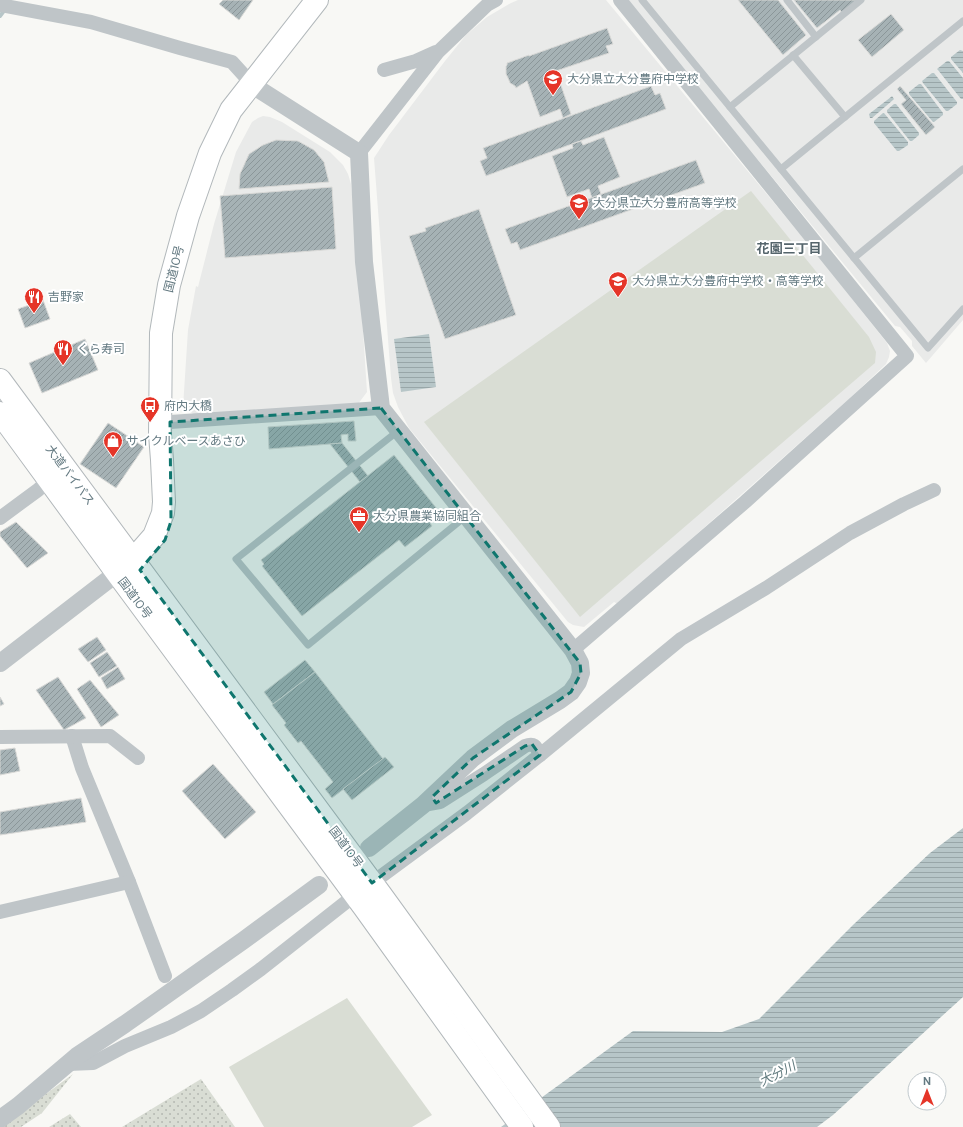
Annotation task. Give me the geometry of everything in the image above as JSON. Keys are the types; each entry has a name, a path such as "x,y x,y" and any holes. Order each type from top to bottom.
{"highway":[{"name":"国道10号","path":"130,567 154,536 162,512 164,494 160,434 161,333 169,285 188,216 210,153 231,110 317,0"},
{"name":"国道10号","path":"130,567 165,540 171,521 173,498 170,422 175,335 184,287 218,164 240,115 252,83"},
{"name":"大道バイパス","path":"0,380 130,567"},
{"name":"大道バイパス","path":"0,413 49,480 130,567"},
{"name":"国道10号","path":"130,567 368,895 549,1127"},
{"name":"国道10号","path":"368,895 522,1127"}],"street":[{"path":"369,848 423,805 473,758 512,729 571,692 578,682 581,673 580,663 573,650 381,408 364,262 359,153 438,52 487,5 496,0"},
{"path":"573,650 745,502 907,356 620,0"},
{"path":"2,4 90,22 232,62 260,90 359,153"},
{"path":"384,70 416,61 438,52"},
{"path":"170,422 381,408"},
{"path":"0,518 49,480"},
{"path":"68,1064 93,1063 125,1046 171,1027 200,1011 232,990 368,895 681,639 766,588 850,533 904,504 934,490"},
{"path":"0,663 130,567"},
{"path":"72,736 82,768 166,976"},
{"path":"0,737 110,736 138,758"},
{"path":"423,805 440,802 524,746 532,744 536,746 540,755"},
{"path":"0,912 129,882"},
{"path":"0,1119 18,1106 68,1064 244,940 319,885"}],"lane":[{"path":"642,0 928,348 963,309"},
{"path":"787,0 816,37"},
{"path":"730,107 861,0"},
{"path":"781,169 963,21"},
{"path":"794,55 845,117"},
{"path":"854,258 963,169"},
{"path":"398,430 236,559 308,645 466,516"}],"highlighted area":[{"path":"381,408 580,663 581,673 571,692 473,758 432,797 436,803 525,746 532,744 540,755 372,883 140,570 165,540 171,521 170,422"}],"shaded area":[{"name":"大分県立大分豊府中学校・高等学校","path":"518,0 606,0 819,257 887,343 890,351 886,364 849,399 618,604 614,602 584,627 573,625 568,622 409,428 398,407 393,393 391,378 374,158 389,135 466,35 487,17"},
{"path":"626,0 963,0 963,320 926,363 912,346 912,341 900,327 895,326"},
{"path":"263,116 282,122 330,152 343,165 348,174 351,184 359,270 367,392 358,404 195,415 183,407 188,330 196,286 198,287 214,224 236,152 252,122"},
{"path":"751,191 869,337 876,352 875,363 580,617 424,422"},
{"path":"347,998 432,1115 412,1127 264,1127 229,1067"},
{"path":"73,1074 42,1113 21,1127 1,1127"},
{"path":"201,1079 235,1127 122,1127"},
{"path":"70,1114 81,1127 49,1127"}],"water":[{"path":"960,50 963,51 963,73 951,59 951,57"},
{"path":"949,61 963,78 963,99 961,99 937,69"},
{"path":"934,73 957,102 957,104 948,111 946,111 922,81"},
{"path":"921,84 943,113 943,115 934,122 909,94 909,92"},
{"path":"892,96 894,99 893,100 872,118 870,118 869,114"},
{"path":"896,104 919,133 919,135 912,141 910,141 887,112 887,110"},
{"path":"883,113 908,142 908,145 899,151 897,151 874,123 874,121"},
{"path":"429,334 436,387 401,392 394,339"},
{"name":"大分川","path":"963,828 963,997 833,1115 817,1127 501,1127 633,1031 722,1032 759,1019 854,924 930,853"}],"building":[{"path":"223,0 253,0 239,20 219,4"},
{"path":"738,0 778,0 806,35 783,55"},
{"path":"794,0 858,0 842,13 840,10 817,28"},
{"path":"891,14 904,30 872,57 858,40"},
{"path":"607,28 613,44 606,46 609,53 556,71 571,114 563,118 560,109 540,117 527,81 516,88 510,83 506,74 507,63"},
{"path":"651,86 655,95 660,93 666,109 486,176 480,161 487,158 483,148"},
{"path":"900,86 935,127 926,135 901,104 906,100 897,89"},
{"path":"604,137 620,177 598,186 601,194 592,198 589,189 567,197 552,156 573,148 572,144 581,141 583,145"},
{"path":"276,140 298,141 314,150 324,162 329,182 239,189 240,174 249,154 263,145"},
{"path":"696,160 705,183 520,250 517,242 511,244 505,229"},
{"path":"332,187 336,249 225,258 220,196"},
{"path":"479,209 516,315 445,339 409,236 426,231 425,228"},
{"name":"吉野家","path":"43,300 50,319 25,328 18,309"},
{"name":"くら寿司","path":"85,339 98,370 42,393 29,363"},
{"path":"354,421 356,441 348,441 348,434 341,435 342,443 269,449 268,427"},
{"path":"108,423 144,447 116,488 80,464"},
{"path":"342,443 368,476 360,482 330,444"},
{"name":"大分県農業協同組合","path":"394,455 441,514 430,523 432,526 405,547 399,540 302,616 262,566 264,564 261,560"},
{"path":"16,522 48,553 27,568 0,536 0,532"},
{"path":"97,637 106,650 88,662 78,649"},
{"path":"107,652 117,666 99,677 90,663"},
{"path":"305,660 315,672 273,704 264,692"},
{"path":"118,667 125,679 107,689 101,678"},
{"path":"315,672 383,759 332,798 325,789 333,782 301,741 298,743 284,725 286,723 272,705"},
{"path":"58,677 86,718 64,730 36,690"},
{"path":"90,680 119,715 101,727 77,689"},
{"path":"0,697 4,704 0,706"},
{"path":"15,748 20,771 0,775 0,750"},
{"path":"385,757 394,767 352,800 343,789"},
{"path":"213,764 256,812 225,839 182,791"},
{"path":"81,798 86,822 0,835 0,812"}],"waterway":[{"path":"0,16 3,12"}],"place":[{"name":"大分県立大分豊府中学校","path":"553,96"},
{"name":"大分県立大分豊府高等学校","path":"579,220"},
{"name":"大分県立大分豊府中学校・高等学校","path":"618,298"},
{"name":"吉野家","path":"34,314"},
{"name":"くら寿司","path":"63,366"},
{"name":"府内大橋","path":"150,423"},
{"name":"サイクルベースあさひ","path":"113,458"},
{"name":"大分県農業協同組合","path":"359,533"}],"district":[{"name":"花園三丁目","path":"789,248"}]}
